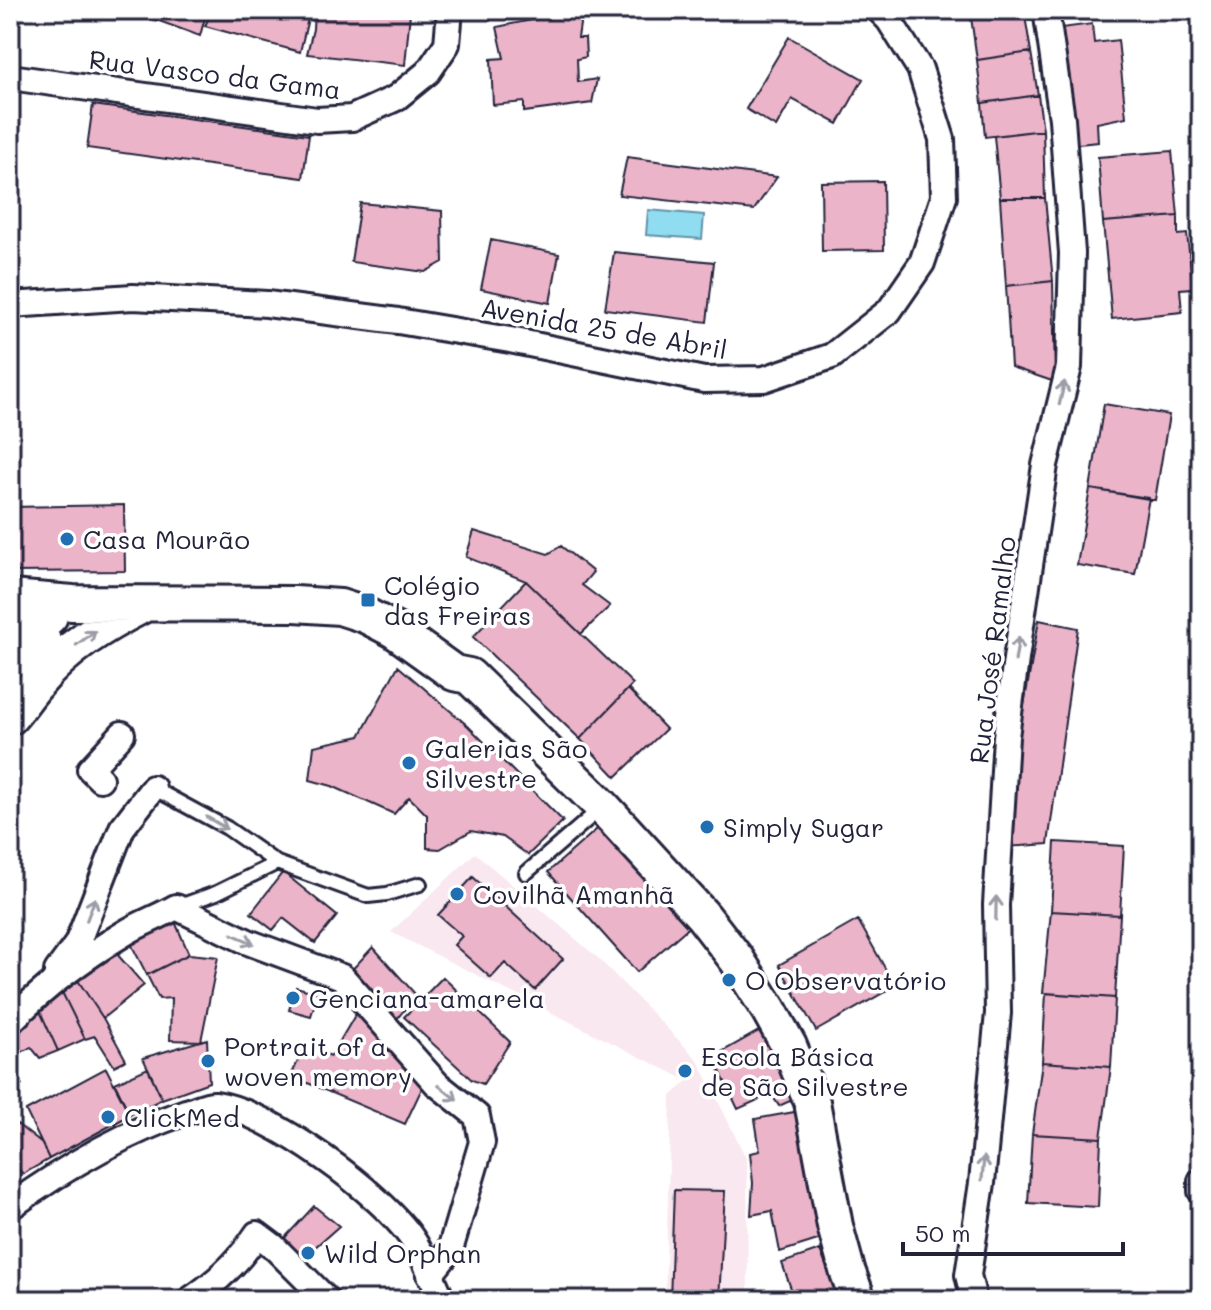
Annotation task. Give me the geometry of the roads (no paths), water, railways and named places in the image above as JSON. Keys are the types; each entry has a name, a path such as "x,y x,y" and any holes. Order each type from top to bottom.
{"main road":[{"path":"10,598 52,616"},
{"path":"10,717 58,660 80,641 144,604"},
{"path":"10,607 52,616 144,604 340,607 365,615 394,630 454,673 469,676 603,807 703,916 737,960 789,1046 812,1102 835,1226 858,1300"},
{"path":"10,660 23,640 52,616"},
{"path":"36,684 52,616"}],"street":[{"name":"Rua Vasco da Gama","path":"10,77 317,120 352,118 396,98 428,72 447,44 450,10"},
{"name":"Avenida 25 de Abril","path":"10,305 133,297 267,304 510,340 704,380 764,379 832,356 889,311 922,263 944,197 942,139 920,69 889,20 879,10"},
{"name":"Rua José Ramalho","path":"974,1300 968,1275 982,1183 998,1013 996,905 1006,737 1045,465 1069,367 1072,253 1062,119 1046,10"},
{"path":"100,779 90,769 122,734"},
{"path":"10,1022 77,944 122,828 153,788"},
{"path":"34,997 128,931 176,907 248,942 342,977 437,1084 477,1116 482,1142 454,1237 450,1250 430,1275"},
{"path":"10,1207 47,1180 112,1143 213,1104 254,1118 325,1157 386,1207 413,1240 442,1300"},
{"path":"1201,1181 1201,1191"},
{"path":"190,1300 214,1284 244,1254 257,1234 327,1300"}],"lane":[{"path":"153,788 227,828 277,863 368,896 420,884"},
{"path":"526,873 603,807"},
{"path":"176,907 216,893 277,863"}],"water":[{"path":"648,210 704,215 702,239 646,235"}],"place":[{"name":"Casa Mourão","path":"67,539"},
{"name":"Colégio das Freiras","path":"368,600"},
{"name":"Galerias São Silvestre","path":"409,763"},
{"name":"Simply Sugar","path":"707,827"},
{"name":"Covilhã Amanhã","path":"457,894"},
{"name":"O Observatório","path":"729,980"},
{"name":"Genciana-amarela","path":"293,998"},
{"name":"Portrait of a woven memory","path":"208,1061"},
{"name":"Escola Básica de São Silvestre","path":"685,1071"},
{"name":"ClickMed","path":"108,1117"},
{"name":"Wild Orphan","path":"308,1253"}]}
